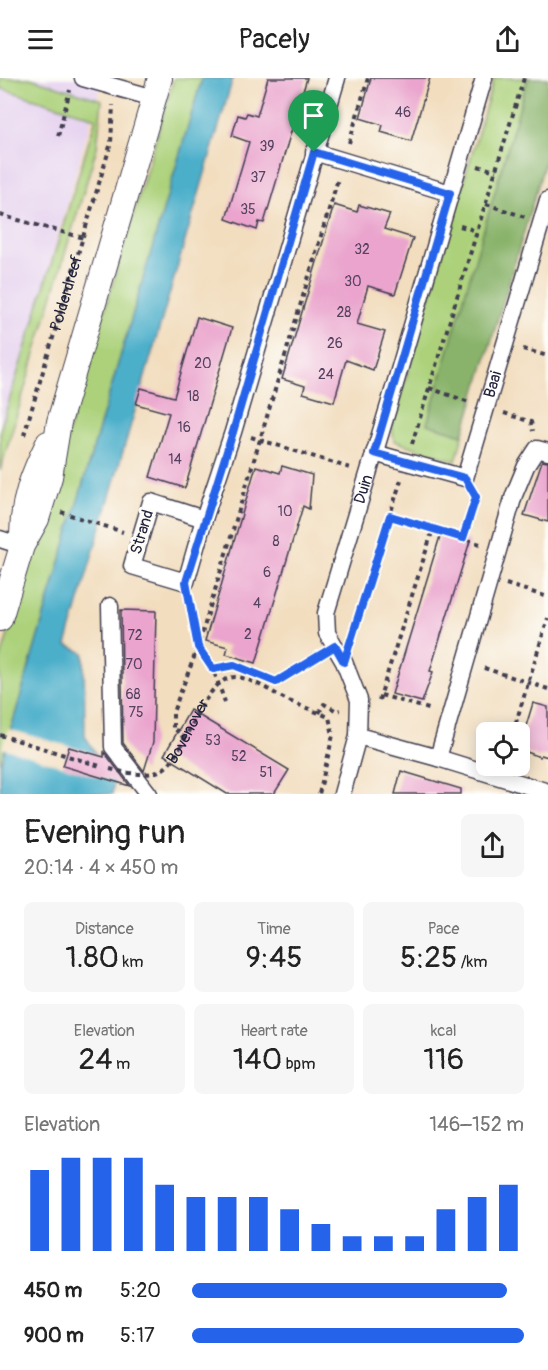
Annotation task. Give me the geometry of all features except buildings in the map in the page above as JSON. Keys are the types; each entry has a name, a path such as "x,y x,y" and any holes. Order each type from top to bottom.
{"street":[{"path":"186,582 233,432 336,78"},
{"name":"Duin","path":"342,794 363,737 359,700 344,662 327,633 326,613 484,78"},
{"path":"77,81 116,87 157,88"},
{"name":"Polderdreef","path":"0,619 11,543 37,519 50,477 59,422 157,88"},
{"path":"314,152 450,193"},
{"name":"Baai","path":"465,478 548,200"},
{"path":"438,758 514,495 526,466 537,449 548,452"},
{"path":"374,453 465,478"},
{"name":"Strand","path":"186,582 132,566 150,502 204,519"},
{"path":"110,606 113,747 149,794"},
{"path":"363,737 548,792"}],"path":[{"path":"184,739 179,731 173,730 173,712 198,647 368,78"},
{"path":"344,662 524,78"},
{"path":"58,136 77,81"},
{"name":"Polderdreef","path":"23,440 111,143 112,109 116,87"},
{"path":"486,204 541,223"},
{"path":"0,215 84,238"},
{"path":"505,344 548,356"},
{"path":"233,432 368,474"},
{"path":"463,538 476,497 465,478"},
{"path":"65,513 108,527"},
{"path":"390,516 498,550"},
{"path":"363,737 381,695 433,529"},
{"path":"490,579 548,597"},
{"path":"186,582 198,647 213,669 225,702"},
{"path":"516,722 548,618"},
{"path":"213,669 234,665 276,682 335,646"},
{"path":"466,662 548,689"},
{"name":"Bovenover","path":"0,735 110,769 149,773 167,767 212,692 225,680 235,677 246,679 319,713"},
{"path":"381,695 450,716"},
{"path":"319,794 333,735 329,717 319,713 324,704 337,711"}],"shaded area":[{"path":"0,78 103,78 0,438"}],"green space":[{"path":"0,78 30,78 102,100 97,147 0,471 0,430 96,118 0,88"},
{"path":"174,78 202,78 0,766 0,661"},
{"path":"494,78 528,78 428,424 463,435 456,461 394,441 392,426"},
{"path":"528,78 548,78 548,152 463,435 427,424"}],"water":[{"path":"202,78 233,78 66,645 84,653 85,736 114,783 112,794 0,794 0,766"}],"pier":[{"path":"8,729 100,755 117,783 2,748"}],"route":[{"path":"314,152 450,193 374,453 465,478 476,497 463,538 390,516 344,662 335,646 276,682 234,665 213,669 198,647 186,582 233,432 314,152"}]}
